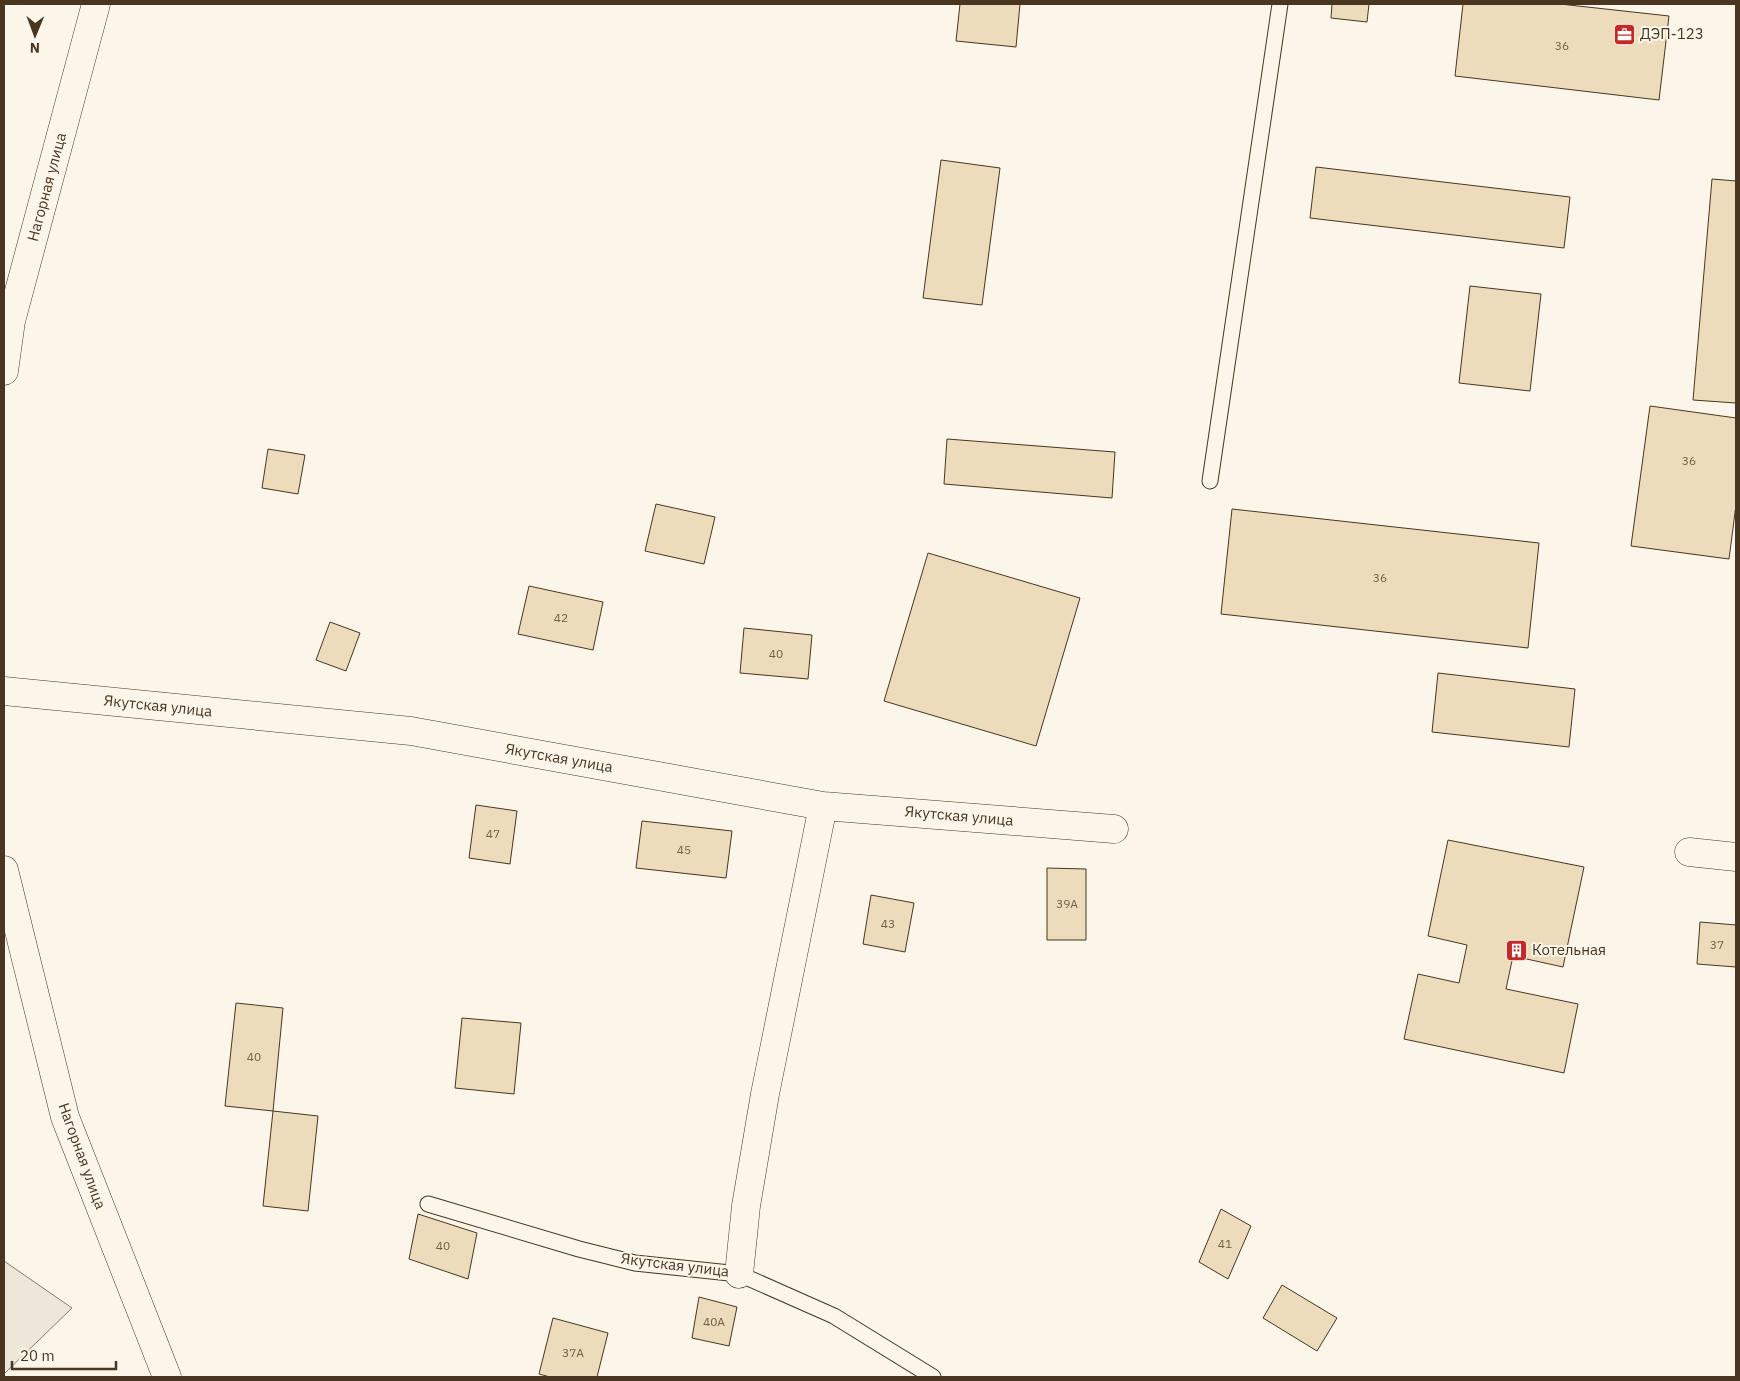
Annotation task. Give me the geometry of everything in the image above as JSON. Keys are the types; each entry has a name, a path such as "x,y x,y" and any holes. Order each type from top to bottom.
{"street":[{"name":"Нагорная улица","path":"4,371 11,321 96,4"},
{"name":"Якутская улица","path":"4,691 411,731 823,806 1114,828"},
{"path":"739,1274 746,1206 765,1094 823,806"},
{"path":"1689,852 1736,857"},
{"name":"Нагорная улица","path":"4,870 16,969 65,1117 167,1377"}],"lane":[{"path":"1210,481 1280,4"},
{"name":"Якутская улица","path":"428,1204 579,1249 635,1263 739,1274 834,1316 934,1377"}],"shaded area":[{"path":"4,1261 72,1308 4,1374"}],"building":[{"path":"960,4 1020,4 1016,47 956,41"},
{"path":"1332,4 1369,4 1367,22 1331,18"},
{"path":"1463,4 1560,4 1669,16 1659,100 1455,76"},
{"path":"941,160 1000,168 982,305 923,298"},
{"path":"1316,167 1570,197 1564,248 1310,218"},
{"path":"1712,179 1736,181 1736,403 1693,400"},
{"path":"1470,286 1541,294 1530,391 1459,383"},
{"path":"1650,406 1736,418 1736,505 1729,559 1631,546"},
{"path":"947,439 1115,452 1112,498 944,484"},
{"path":"268,449 305,455 298,494 262,488"},
{"path":"656,504 715,517 704,564 645,551"},
{"path":"1232,509 1539,543 1528,648 1221,614"},
{"path":"928,553 1080,598 1036,746 884,701"},
{"path":"529,586 603,602 593,650 518,634"},
{"path":"330,622 360,633 346,671 316,660"},
{"path":"744,628 812,635 808,679 740,673"},
{"path":"1438,673 1575,689 1569,747 1432,732"},
{"path":"476,805 517,811 510,864 469,858"},
{"path":"642,821 732,831 726,878 636,868"},
{"name":"Котельная","path":"1448,840 1584,867 1563,967 1513,956 1506,989 1578,1004 1564,1073 1404,1039 1418,974 1459,983 1467,945 1428,936"},
{"path":"1047,868 1086,869 1086,940 1047,940"},
{"path":"871,895 914,903 905,952 863,944"},
{"path":"1700,922 1736,925 1736,967 1697,964"},
{"path":"236,1003 283,1008 273,1111 225,1106"},
{"path":"462,1018 521,1023 514,1094 455,1088"},
{"path":"273,1111 318,1116 308,1211 263,1206"},
{"path":"1221,1209 1251,1226 1228,1279 1199,1262"},
{"path":"418,1214 477,1233 468,1279 409,1259"},
{"path":"1282,1285 1337,1318 1317,1351 1263,1318"},
{"path":"699,1297 737,1307 729,1346 692,1338"},
{"path":"553,1318 608,1333 597,1377 550,1377 539,1374"}],"place":[{"name":"ДЭП-123","path":"1624,34"},
{"name":"Котельная","path":"1516,950"}]}
